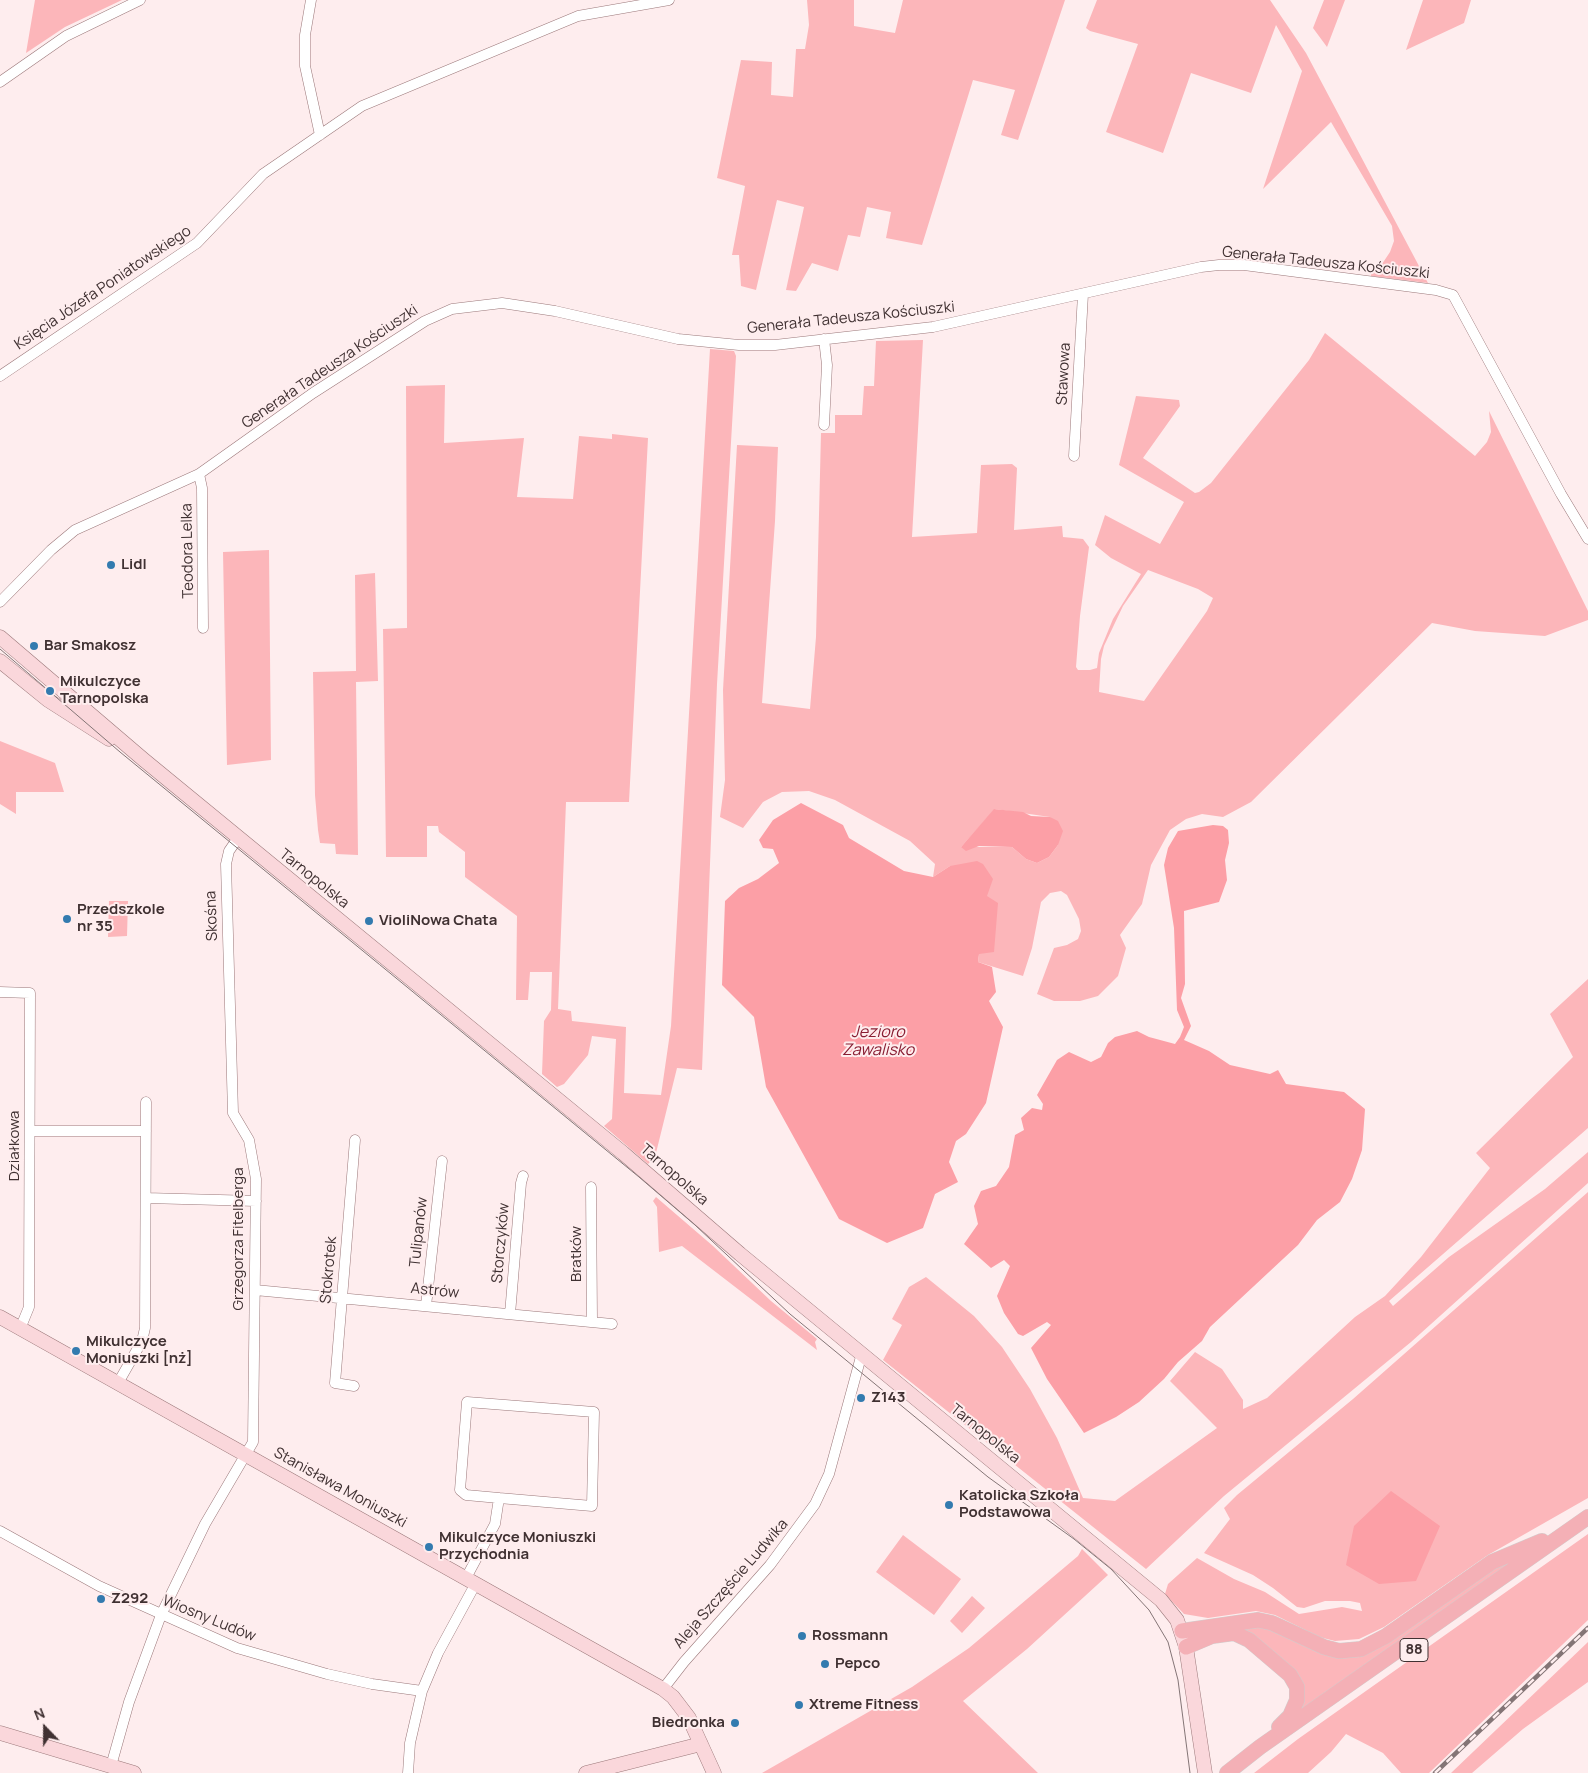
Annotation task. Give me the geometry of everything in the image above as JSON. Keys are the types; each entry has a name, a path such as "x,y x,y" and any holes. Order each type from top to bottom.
{"main road":[{"name":"Tarnopolska","path":"0,637 238,838 645,1171 740,1254 1132,1575 1166,1605 1179,1626"},
{"name":"Tarnopolska","path":"0,660 48,700 144,760"},
{"name":"Stanisława Moniuszki","path":"0,1317 663,1689 680,1706 702,1744 714,1773"},
{"name":"88","path":"1227,1773 1260,1747 1588,1517"},
{"name":"88","path":"1242,1773 1588,1528"},
{"path":"1205,1773 1186,1647 1179,1626 1258,1620 1272,1623 1324,1647 1339,1651 1362,1649 1386,1636 1492,1562 1569,1530"},
{"path":"1186,1647 1212,1636 1234,1633 1249,1640 1290,1675 1297,1687 1297,1700 1290,1716 1260,1747"},
{"path":"0,1733 134,1773"},
{"path":"586,1773 702,1744"}],"street":[{"path":"0,82 66,36 140,0"},
{"path":"311,0 305,35 305,66 320,134"},
{"name":"Księcia Józefa Poniatowskiego","path":"0,376 197,243 260,177 320,134 375,99 567,20 605,10 669,0"},
{"name":"Generała Tadeusza Kościuszki","path":"0,602 51,550 75,530 199,474 312,393 425,321 443,312 463,306 502,303 533,307 708,343 739,345 776,344 933,327 1201,267 1219,265 1244,265 1427,288 1453,295 1561,494 1588,539"},
{"name":"Stawowa","path":"1074,456 1083,294"},
{"path":"824,339 827,365 824,425"},
{"name":"Teodora Lelka","path":"199,474 202,488 203,628"},
{"name":"Skośna","path":"231,998 226,864 229,851 238,838"},
{"name":"Działkowa","path":"0,992 30,993 29,1307 20,1328"},
{"name":"Grzegorza Fitelberga","path":"111,1766 129,1702 161,1615 205,1524 246,1454 253,1437 256,1202 252,1151 246,1134 233,1113 231,998"},
{"path":"118,1383 145,1333 146,1102"},
{"path":"30,1131 146,1131"},
{"name":"Stokrotek","path":"354,1386 335,1383 355,1140"},
{"name":"Tulipanów","path":"426,1306 442,1161"},
{"name":"Storczyków","path":"510,1314 523,1176"},
{"name":"Bratków","path":"591,1187 592,1321"},
{"path":"146,1198 256,1202"},
{"name":"Astrów","path":"255,1290 612,1324"},
{"name":"Aleja Szczęście Ludwika","path":"663,1689 684,1662 770,1565 815,1504 829,1474 862,1353"},
{"path":"467,1402 594,1412 592,1506 499,1498 466,1495 460,1490 467,1402"},
{"path":"408,1773 412,1736 422,1692 495,1524 499,1498"},
{"name":"Wiosny Ludów","path":"0,1531 99,1586 237,1648 283,1663 372,1684 422,1692"}],"shaded area":[{"path":"35,0 122,0 65,27 26,53"},
{"path":"807,0 854,0 854,26 895,33 903,0 1065,0 1018,140 1001,135 1015,90 973,80 922,245 886,238 891,212 867,207 860,237 848,235 838,271 812,263 796,291 786,290 804,207 777,200 756,290 741,286 739,255 732,255 745,186 717,178 741,60 772,62 771,95 793,97 796,49 805,49 809,25"},
{"path":"1097,0 1270,0 1306,53 1428,283 1371,276 1371,269 1382,264 1390,252 1394,241 1392,226 1331,122 1263,189 1302,71 1276,25 1251,93 1191,73 1163,153 1106,132 1138,44 1090,31 1086,28"},
{"path":"1324,0 1345,0 1327,47 1313,28"},
{"path":"1423,0 1471,0 1464,23 1406,50"},
{"path":"1325,333 1475,456 1487,442 1491,432 1489,411 1588,611 1588,620 1545,636 1475,631 1432,623 1251,802 1223,817 1202,814 1186,819 1170,830 1151,865 1142,904 1120,935 1126,948 1118,976 1098,996 1080,1001 1054,1001 1037,994 1054,948 1067,945 1078,939 1081,931 1079,919 1067,895 1061,891 1050,893 1041,902 1032,948 1023,976 978,962 987,896 950,866 933,877 935,864 910,841 835,800 809,791 782,792 763,802 743,828 720,817 725,780 723,690 737,445 778,447 775,521 762,703 810,709 816,637 821,433 835,433 835,415 862,415 864,386 874,386 876,341 923,340 912,537 977,533 981,465 1012,464 1017,468 1014,530 1062,526 1063,537 1083,539 1089,547 1080,616 1076,667 1078,670 1090,670 1097,668 1099,653 1113,619 1141,574 1111,558 1095,545 1105,515 1160,544 1184,502 1119,465 1136,396 1179,400 1180,406 1143,458 1195,493 1211,483 1309,360","holes":["1148,570 1198,589 1213,598 1207,611 1144,701 1099,692 1101,659 1104,646 1123,606","995,809 1050,817 1058,845 1049,857 1037,863 1026,859 1012,847 961,847"]},
{"path":"710,349 734,351 736,356 717,684 702,1070 677,1068 655,1157 648,1164 604,1126 612,1119 616,1039 592,1036 588,1055 564,1084 557,1087 542,1074 544,1021 551,1010 552,972 530,972 528,1000 516,1000 517,916 465,877 465,852 439,832 438,826 427,826 427,857 386,857 383,629 407,628 406,386 445,385 444,443 524,438 517,497 573,499 579,436 612,439 612,434 648,438 629,802 566,802 558,1009 571,1011 572,1021 626,1027 624,1093 661,1095 671,1026"},
{"path":"269,550 271,760 227,765 223,552"},
{"path":"375,573 378,681 356,682 358,855 336,854 335,844 320,843 318,830 315,795 313,672 356,671 355,575"},
{"path":"0,741 55,763 64,792 16,792 16,814 0,804"},
{"path":"109,901 128,901 127,936 108,937"},
{"path":"1588,979 1588,1128 1389,1301 1393,1306 1449,1257 1545,1189 1588,1152 1588,1183 1411,1342 1224,1496 1146,1569 883,1360 902,1325 892,1319 909,1287 926,1277 974,1316 1002,1347 1030,1389 1057,1438 1083,1498 1115,1501 1217,1428 1170,1381 1195,1352 1222,1369 1243,1400 1243,1409 1267,1398 1355,1317 1385,1296 1421,1257 1490,1168 1476,1153 1573,1057 1550,1014"},
{"path":"1588,1192 1588,1498 1488,1555 1384,1627 1359,1639 1335,1641 1319,1637 1275,1615 1256,1611 1208,1618 1184,1614 1165,1594 1168,1584 1197,1558 1234,1579 1265,1592 1299,1614 1342,1607 1362,1611 1360,1603 1350,1601 1325,1601 1304,1608 1297,1607 1253,1575 1204,1553 1230,1519 1224,1508 1237,1495 1353,1399"},
{"path":"656,1197 713,1246 771,1301 817,1339 815,1342 817,1350 682,1246 659,1252 657,1207 653,1201"},
{"path":"1588,1534 1588,1620 1429,1773 1401,1773 1383,1753 1346,1734 1331,1752 1308,1773 1254,1773 1298,1739"},
{"path":"903,1535 961,1579 934,1615 876,1572"},
{"path":"1082,1549 1108,1575 1027,1649 963,1701 1038,1773 762,1773 912,1687 969,1648 1078,1556"},
{"path":"1521,1558 1299,1712 1301,1701 1261,1645 1194,1634 1255,1624 1341,1655 1486,1571"},
{"path":"972,1596 985,1608 962,1633 950,1621"},
{"path":"1588,1642 1588,1682 1523,1729 1472,1773 1451,1773"}],"water":[{"name":"Jezioro Zawalisko","path":"801,803 843,825 849,838 904,871 933,877 950,866 977,861 983,864 993,879 987,896 998,903 994,952 979,954 978,962 992,967 996,992 989,1001 1003,1027 986,1103 966,1134 956,1141 949,1162 958,1182 935,1194 923,1228 887,1243 839,1219 766,1087 754,1017 722,985 725,901 739,888 758,879 779,863 773,849 763,848 759,840 773,820"},
{"path":"994,809 1023,812 1031,816 1050,817 1058,821 1063,831 1058,845 1049,857 1037,863 1026,859 1012,847 979,846 966,851 961,847"},
{"path":"1213,825 1223,826 1228,830 1229,843 1225,860 1227,880 1219,902 1184,911 1185,984 1181,998 1191,1026 1184,1040 1209,1051 1230,1065 1270,1074 1278,1070 1286,1084 1344,1092 1365,1109 1362,1150 1352,1179 1340,1202 1317,1220 1298,1245 1210,1327 1202,1341 1178,1362 1164,1379 1139,1402 1116,1417 1084,1433 1047,1379 1031,1348 1051,1325 1047,1322 1023,1336 1018,1334 1004,1313 997,1296 1010,1266 1004,1260 991,1268 964,1244 978,1224 974,1206 981,1191 996,1186 1009,1167 1015,1135 1024,1130 1021,1118 1032,1108 1042,1110 1043,1104 1037,1095 1057,1060 1069,1052 1091,1062 1101,1057 1108,1043 1115,1037 1137,1031 1149,1037 1175,1044 1180,1037 1184,1027 1177,1010 1174,928 1164,865 1168,848 1178,831"},
{"path":"1391,1491 1440,1526 1416,1581 1379,1584 1346,1565 1354,1526"}],"tram line":[{"path":"0,649 120,752 639,1177 695,1225 790,1314 988,1477 1074,1539 1111,1569 1149,1610 1168,1642 1178,1680 1190,1773"}],"railway":[{"path":"1435,1773 1588,1628"}],"place":[{"name":"Lidl","path":"111,565"},
{"name":"Bar Smakosz","path":"34,646"},
{"name":"Mikulczyce Tarnopolska","path":"50,691"},
{"name":"Przedszkole nr 35","path":"67,919"},
{"name":"VioliNowa Chata","path":"369,921"},
{"name":"Mikulczyce Moniuszki [nż]","path":"76,1351"},
{"name":"Z143","path":"861,1398"},
{"name":"Katolicka Szkoła Podstawowa","path":"949,1505"},
{"name":"Mikulczyce Moniuszki Przychodnia","path":"429,1547"},
{"name":"Z292","path":"101,1599"},
{"name":"Rossmann","path":"802,1636"},
{"name":"Pepco","path":"825,1664"},
{"name":"Xtreme Fitness","path":"799,1705"},
{"name":"Biedronka","path":"735,1723"}]}
